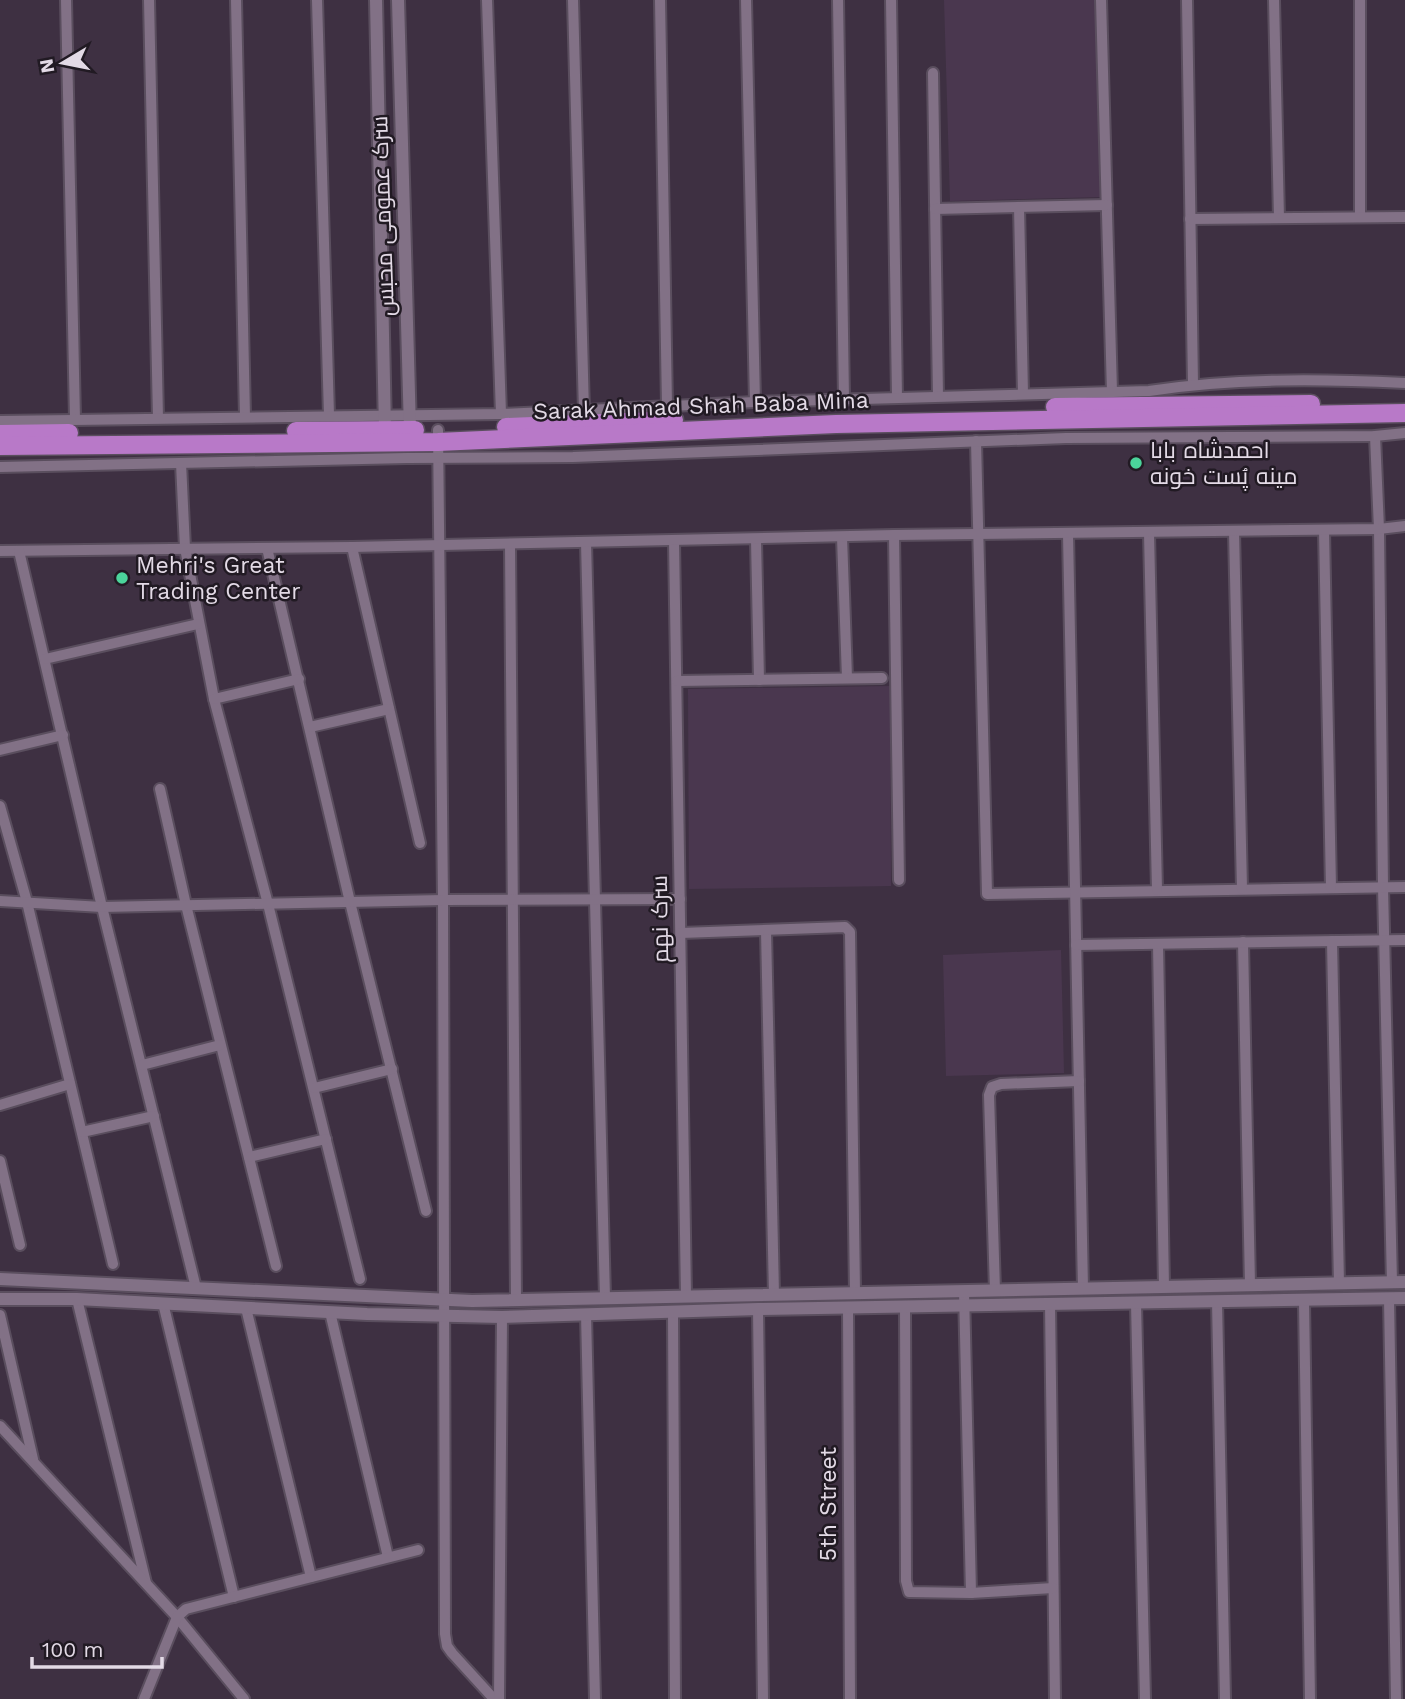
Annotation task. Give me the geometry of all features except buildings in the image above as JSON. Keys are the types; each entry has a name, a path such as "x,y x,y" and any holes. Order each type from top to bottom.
{"highway":[{"path":"0,434 410,423 438,443 835,412 1405,402"},
{"name":"Sarak Ahmad Shah Baba Mina","path":"0,446 438,443 836,424 1405,413"}],"street":[{"path":"66,0 75,419"},
{"path":"149,0 158,418"},
{"path":"236,0 245,417"},
{"path":"317,0 329,415"},
{"path":"487,0 500,414"},
{"path":"573,0 584,412"},
{"path":"660,0 667,406"},
{"path":"746,0 755,402"},
{"path":"838,0 844,400"},
{"path":"891,0 897,398"},
{"path":"1101,0 1112,392"},
{"path":"1187,0 1193,384"},
{"path":"1273,0 1279,218"},
{"path":"1360,0 1360,217"},
{"path":"376,2 398,2"},
{"name":"سرک عمومی محبس","path":"376,2 385,423"},
{"name":"سرک عمومی محبس","path":"398,2 410,423"},
{"path":"933,74 938,396"},
{"path":"935,209 1107,205"},
{"path":"1019,207 1023,394"},
{"path":"1190,219 1405,216"},
{"path":"410,423 500,414 755,402 1149,391 1193,384 1296,381 1405,383"},
{"path":"0,421 329,415 385,423"},
{"path":"0,467 181,463 438,443 573,457 1066,438 1375,436 1405,433"},
{"path":"0,1279 444,1301 1398,1282 1382,887 1379,529 1375,436"},
{"path":"976,442 986,891 989,894 1405,887"},
{"path":"438,443 443,900 445,1634 447,1646 452,1653 494,1699"},
{"path":"181,463 185,548 214,699 268,904 360,1279"},
{"path":"0,551 1324,530 1405,526"},
{"path":"1324,530 1331,888"},
{"path":"1234,531 1242,889"},
{"path":"1149,533 1157,890"},
{"path":"1068,534 1083,1289"},
{"path":"894,535 899,880"},
{"path":"842,537 847,678"},
{"path":"756,540 759,680"},
{"name":"سرک نهم","path":"674,541 685,1297"},
{"path":"586,542 605,1298"},
{"path":"510,544 516,1301"},
{"path":"352,547 420,843"},
{"path":"267,548 426,1211"},
{"path":"19,551 102,907 196,1288"},
{"path":"45,659 198,624"},
{"path":"677,681 882,677"},
{"path":"214,699 299,679"},
{"path":"310,727 389,709"},
{"path":"0,750 63,735"},
{"path":"160,789 220,1045 276,1266"},
{"path":"0,806 27,902 113,1264"},
{"path":"0,901 102,907 512,899 680,899"},
{"path":"681,933 845,927 850,932 855,1293"},
{"path":"766,931 774,1295"},
{"path":"1076,945 1405,940"},
{"path":"1332,941 1339,1284"},
{"path":"1243,942 1250,1285"},
{"path":"1158,944 1164,1287"},
{"path":"142,1065 220,1045"},
{"path":"314,1088 392,1069"},
{"path":"995,1291 989,1095 992,1087 1001,1084 1079,1081"},
{"path":"0,1105 70,1084"},
{"path":"82,1132 154,1116"},
{"path":"249,1157 326,1139"},
{"path":"0,1161 20,1245"},
{"path":"964,1291 971,1592"},
{"path":"0,1299 77,1299 330,1312 502,1317 758,1309 1405,1298"},
{"path":"77,1299 147,1586"},
{"path":"1390,1299 1396,1699"},
{"path":"1217,1301 1225,1699"},
{"path":"1304,1301 1310,1699"},
{"path":"163,1303 234,1597"},
{"path":"1050,1303 1055,1699"},
{"path":"1136,1303 1145,1699"},
{"path":"905,1307 906,1581 909,1592 1053,1588"},
{"path":"246,1308 311,1577"},
{"name":"5th Street","path":"848,1308 850,1699"},
{"path":"758,1309 763,1699"},
{"path":"330,1312 388,1557"},
{"path":"673,1313 676,1699"},
{"path":"586,1314 595,1699"},
{"path":"0,1315 33,1462"},
{"path":"499,1699 502,1317"},
{"path":"0,1426 177,1617 244,1699"},
{"path":"144,1699 177,1617 186,1609 418,1550"}],"shaded area":[{"path":"944,0 1096,0 1102,197 950,201"},
{"path":"890,686 891,886 689,889 688,689"},
{"path":"1061,950 1064,1073 946,1076 943,955"}],"place":[{"name":"احمدشاه بابا مینه پُست خونه","path":"1136,463"},
{"name":"Mehri's Great Trading Center","path":"122,578"}]}
